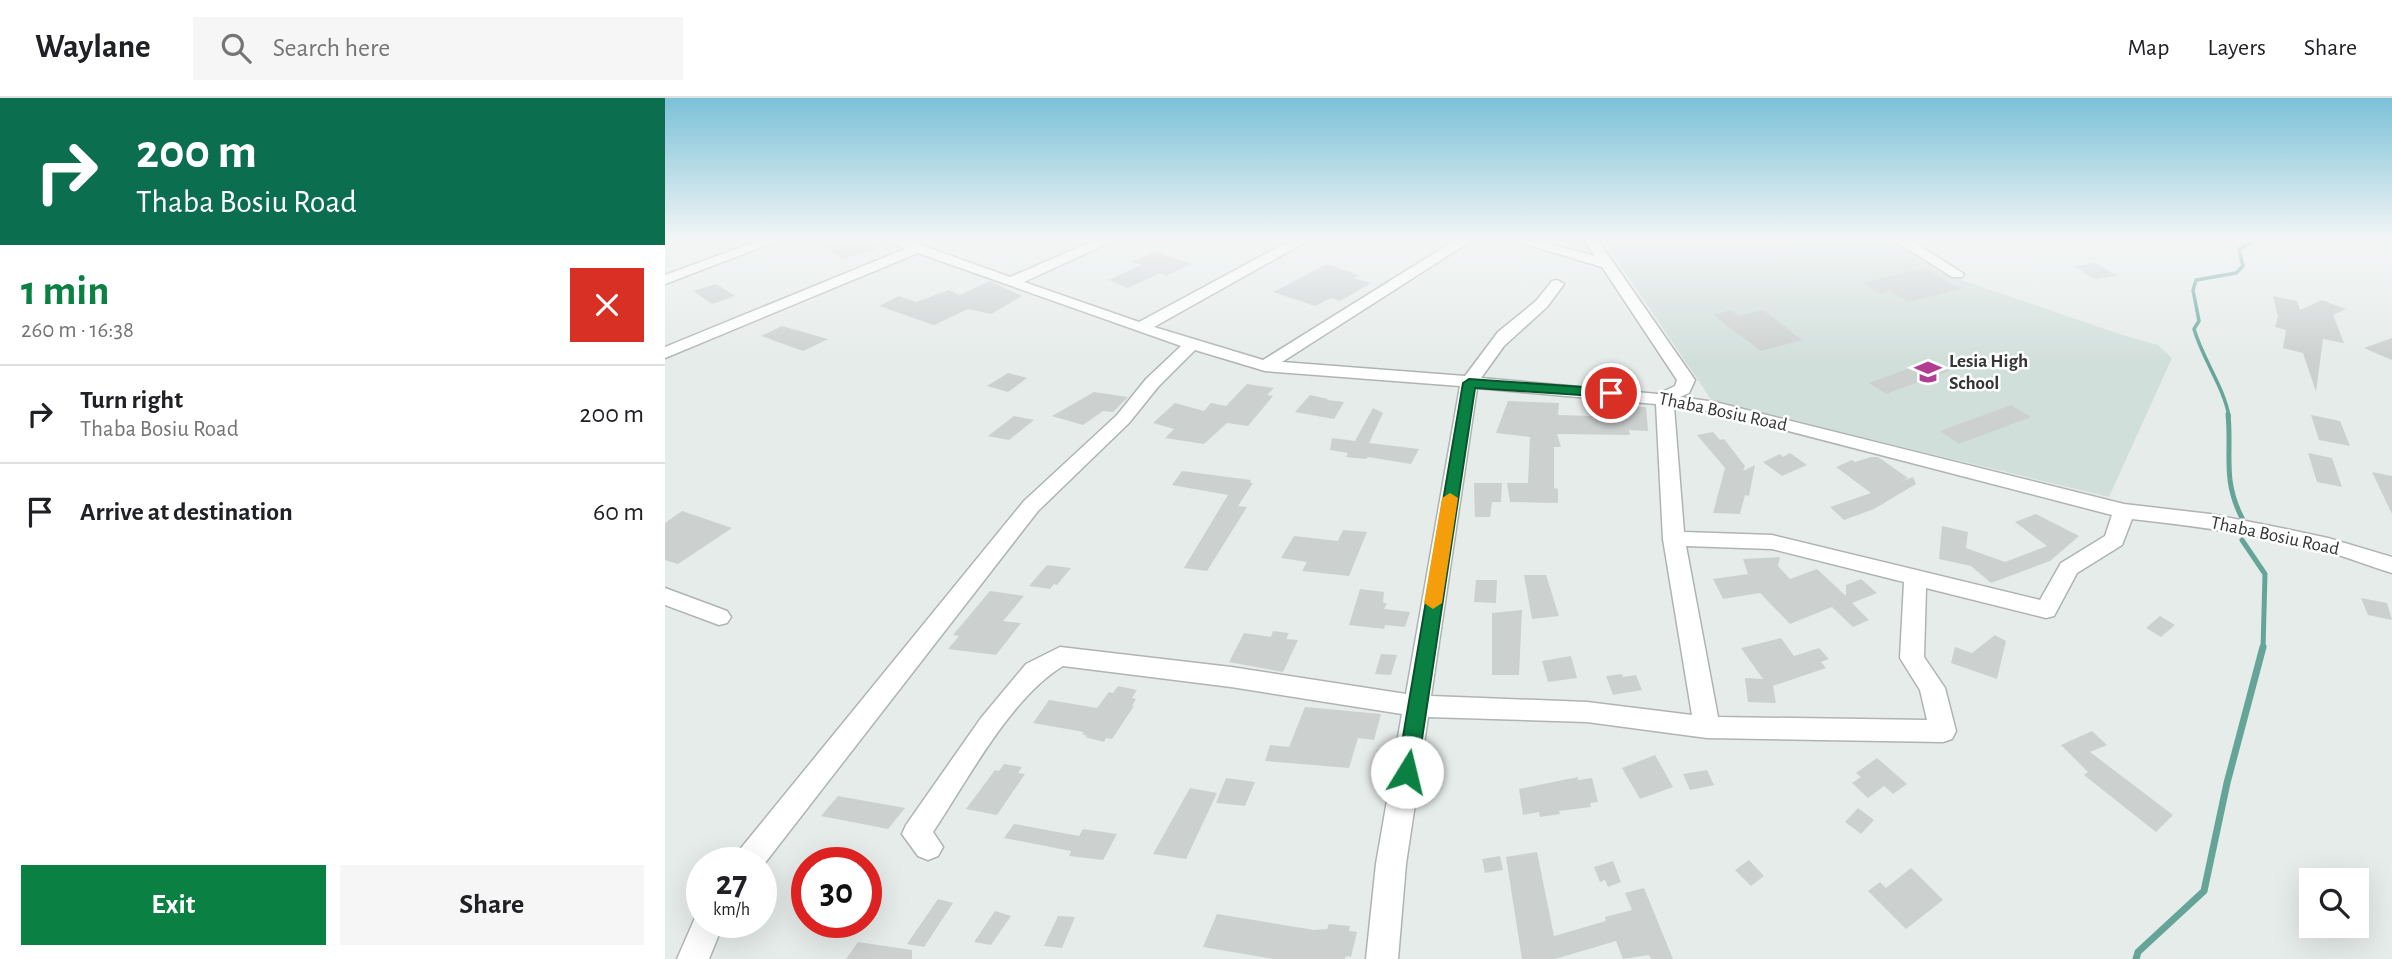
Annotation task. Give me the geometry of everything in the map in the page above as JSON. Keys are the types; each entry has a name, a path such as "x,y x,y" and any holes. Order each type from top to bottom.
{"street":[{"path":"665,353 838,279"},
{"name":"Thaba Bosiu Road","path":"1008,279 1140,328 1265,366 1664,398 1752,416 2125,511 2210,520 2328,545 2392,565"},
{"path":"1013,281 1017,279"},
{"path":"1140,328 1230,279"},
{"path":"1265,366 1403,279"},
{"path":"1617,279 1686,380 1683,389 1664,398 1674,539 1707,727"},
{"path":"1382,959 1391,864 1469,383 1495,346 1548,300 1557,284"},
{"path":"760,847 1031,506 1123,419 1152,383 1191,345"},
{"path":"1674,539 1772,542 2046,610 2069,568 2114,540 2125,511"},
{"path":"928,847 916,834 983,736 1035,671 1060,656 1231,677 1417,706 1587,712 1707,727 1943,731 1931,688 1912,658 1915,576"},
{"path":"665,596 719,617"},
{"path":"693,959 702,938"}],"shaded area":[{"name":"Lesia High School","path":"1630,279 1960,279 2158,345 2172,358 2109,497 1712,401"}],"building":[{"path":"1111,279 1147,279 1128,288"},
{"path":"1298,279 1357,279 1371,283 1340,301 1331,298 1315,306 1273,292"},
{"path":"1878,279 1943,279 1961,289 1908,302 1891,291 1880,294 1863,283"},
{"path":"990,281 1022,296 991,314 968,309 934,325 879,306 899,296 916,302 949,290 960,295"},
{"path":"716,284 735,296 712,304 693,291"},
{"path":"2273,296 2297,301 2300,310 2322,300 2346,309 2333,315 2344,343 2323,339 2316,392 2303,353 2283,348 2286,330 2275,327 2278,317"},
{"path":"1731,310 1739,316 1763,310 1802,340 1761,351 1713,315"},
{"path":"782,326 828,339 803,351 761,336"},
{"path":"2392,338 2392,360 2364,348"},
{"path":"1932,360 1949,371 1886,394 1869,383"},
{"path":"1008,373 1027,378 1008,392 987,386"},
{"path":"1247,384 1274,388 1267,395 1273,396 1248,426 1227,423 1204,444 1165,438 1174,429 1153,423 1175,403 1204,411 1211,403 1226,406"},
{"path":"1094,392 1128,397 1113,412 1103,411 1083,425 1052,416"},
{"path":"1310,395 1344,402 1334,419 1295,412"},
{"path":"1508,401 1559,403 1558,415 1592,416 1591,409 1646,407 1648,431 1629,430 1630,435 1557,434 1561,447 1554,447 1554,488 1558,489 1558,503 1510,502 1507,483 1528,483 1530,437 1496,433"},
{"path":"2011,405 2031,417 1959,444 1940,431"},
{"path":"1373,408 1383,413 1369,443 1419,449 1411,464 1368,457 1346,457 1348,453 1330,450 1332,438 1355,441"},
{"path":"2311,415 2340,421 2350,446 2319,440"},
{"path":"1014,416 1034,420 1009,440 988,436"},
{"path":"1713,432 1720,440 1724,439 1745,466 1743,471 1755,465 1749,496 1745,495 1740,514 1713,513 1725,468 1697,435"},
{"path":"1790,453 1807,465 1782,476 1763,462 1780,454 1783,457"},
{"path":"2308,453 2332,458 2342,487 2317,482"},
{"path":"1878,457 1908,478 1900,482 1913,477 1916,484 1874,509 1844,520 1830,507 1871,493 1836,467 1852,460 1855,462"},
{"path":"1182,471 1251,480 1250,483 1253,483 1238,506 1247,507 1207,571 1184,568 1228,495 1172,485"},
{"path":"2372,472 2392,476 2392,514"},
{"path":"1474,483 1502,483 1501,502 1492,502 1490,517 1475,517"},
{"path":"682,511 732,528 678,564 665,560 665,523"},
{"path":"2036,514 2079,536 2050,561 1991,583 1971,566 1939,559 1942,526 1968,532 1966,548 2005,562 2047,546 2015,522"},
{"path":"1343,530 1367,532 1349,576 1302,571 1307,562 1281,558 1294,536 1338,541"},
{"path":"1780,557 1778,566 1790,579 1817,569 1846,596 1846,585 1861,579 1877,593 1852,603 1869,620 1853,627 1832,607 1790,624 1760,593 1723,599 1713,579 1748,574 1743,559"},
{"path":"1047,565 1071,568 1057,585 1054,584 1050,589 1029,586"},
{"path":"1524,575 1546,575 1559,616 1532,619"},
{"path":"1476,580 1497,580 1496,603 1474,602"},
{"path":"1360,589 1384,592 1383,603 1387,603 1384,609 1410,612 1405,627 1385,625 1384,629 1349,625"},
{"path":"990,591 1024,596 1003,621 1021,623 996,655 948,649 959,636 953,635"},
{"path":"2361,598 2387,603 2392,620 2368,615"},
{"path":"1522,610 1519,675 1492,675 1492,613"},
{"path":"2160,616 2175,625 2161,637 2146,628"},
{"path":"1273,631 1289,633 1286,639 1298,640 1283,672 1229,662 1244,633 1271,637"},
{"path":"1995,635 2006,641 1997,679 1951,663 1955,647 1972,653"},
{"path":"1781,638 1794,656 1819,648 1829,659 1821,662 1826,668 1773,686 1776,703 1748,702 1745,678 1763,679 1741,648"},
{"path":"1381,654 1397,655 1391,675 1375,674"},
{"path":"1571,656 1577,678 1548,682 1542,661"},
{"path":"1622,674 1623,677 1636,675 1642,690 1613,695 1606,676"},
{"path":"1118,686 1137,690 1132,698 1136,699 1112,739 1106,738 1104,742 1085,737 1087,736 1082,734 1084,732 1033,723 1049,700 1097,708 1109,692 1113,693"},
{"path":"1305,707 1381,714 1374,740 1358,738 1349,768 1265,761 1270,745 1289,747"},
{"path":"2092,731 2107,745 2090,752 2173,815 2156,832 2084,775 2088,772 2061,745"},
{"path":"1655,755 1673,787 1640,799 1622,768"},
{"path":"1877,758 1907,784 1893,794 1884,786 1868,798 1852,783 1861,777 1856,773"},
{"path":"1004,764 1022,767 1018,773 1025,774 997,815 966,809 995,770 999,771"},
{"path":"1707,770 1714,785 1690,790 1683,774"},
{"path":"1578,777 1578,780 1592,778 1598,802 1590,803 1591,807 1559,811 1560,814 1540,817 1539,812 1523,815 1519,789"},
{"path":"1226,778 1255,782 1245,806 1216,803"},
{"path":"1190,788 1217,793 1186,859 1153,854"},
{"path":"838,796 905,808 888,829 821,816"},
{"path":"1858,808 1874,820 1861,834 1845,822"},
{"path":"1014,824 1079,836 1083,829 1117,834 1103,860 1069,856 1071,851 1004,838"},
{"path":"1537,852 1554,936 1606,921 1605,917 1632,910 1625,893 1644,888 1673,959 1651,959 1649,955 1623,959 1616,941 1555,959 1522,959 1506,857"},
{"path":"1500,856 1503,870 1485,873 1482,859"},
{"path":"1749,860 1764,876 1751,886 1735,870"},
{"path":"1613,861 1621,882 1608,887 1605,880 1600,882 1594,867"},
{"path":"1911,868 1943,900 1906,929 1868,891 1880,882 1886,888"},
{"path":"938,899 953,903 924,947 907,944"},
{"path":"995,911 1011,916 991,945 974,942"},
{"path":"1217,914 1314,930 1327,929 1329,924 1350,926 1349,931 1357,932 1351,957 1346,956 1345,959 1273,959 1203,947"},
{"path":"1058,916 1075,917 1062,948 1044,946"},
{"path":"858,942 912,950 912,959 846,959"}],"waterway":[{"path":"2201,279 2196,280 2193,290 2199,321 2194,329 2229,416"},
{"path":"2228,414 2230,479 2242,518"},
{"path":"2242,540 2265,574 2263,649"},
{"path":"2136,959 2138,952 2204,891 2227,783 2263,647"}],"slow traffic":[{"path":"1433,603 1450,498"}],"place":[{"name":"Lesia High School","path":"1928,372"}],"route":[{"path":"1407,772 1469,383 1611,393"}]}
